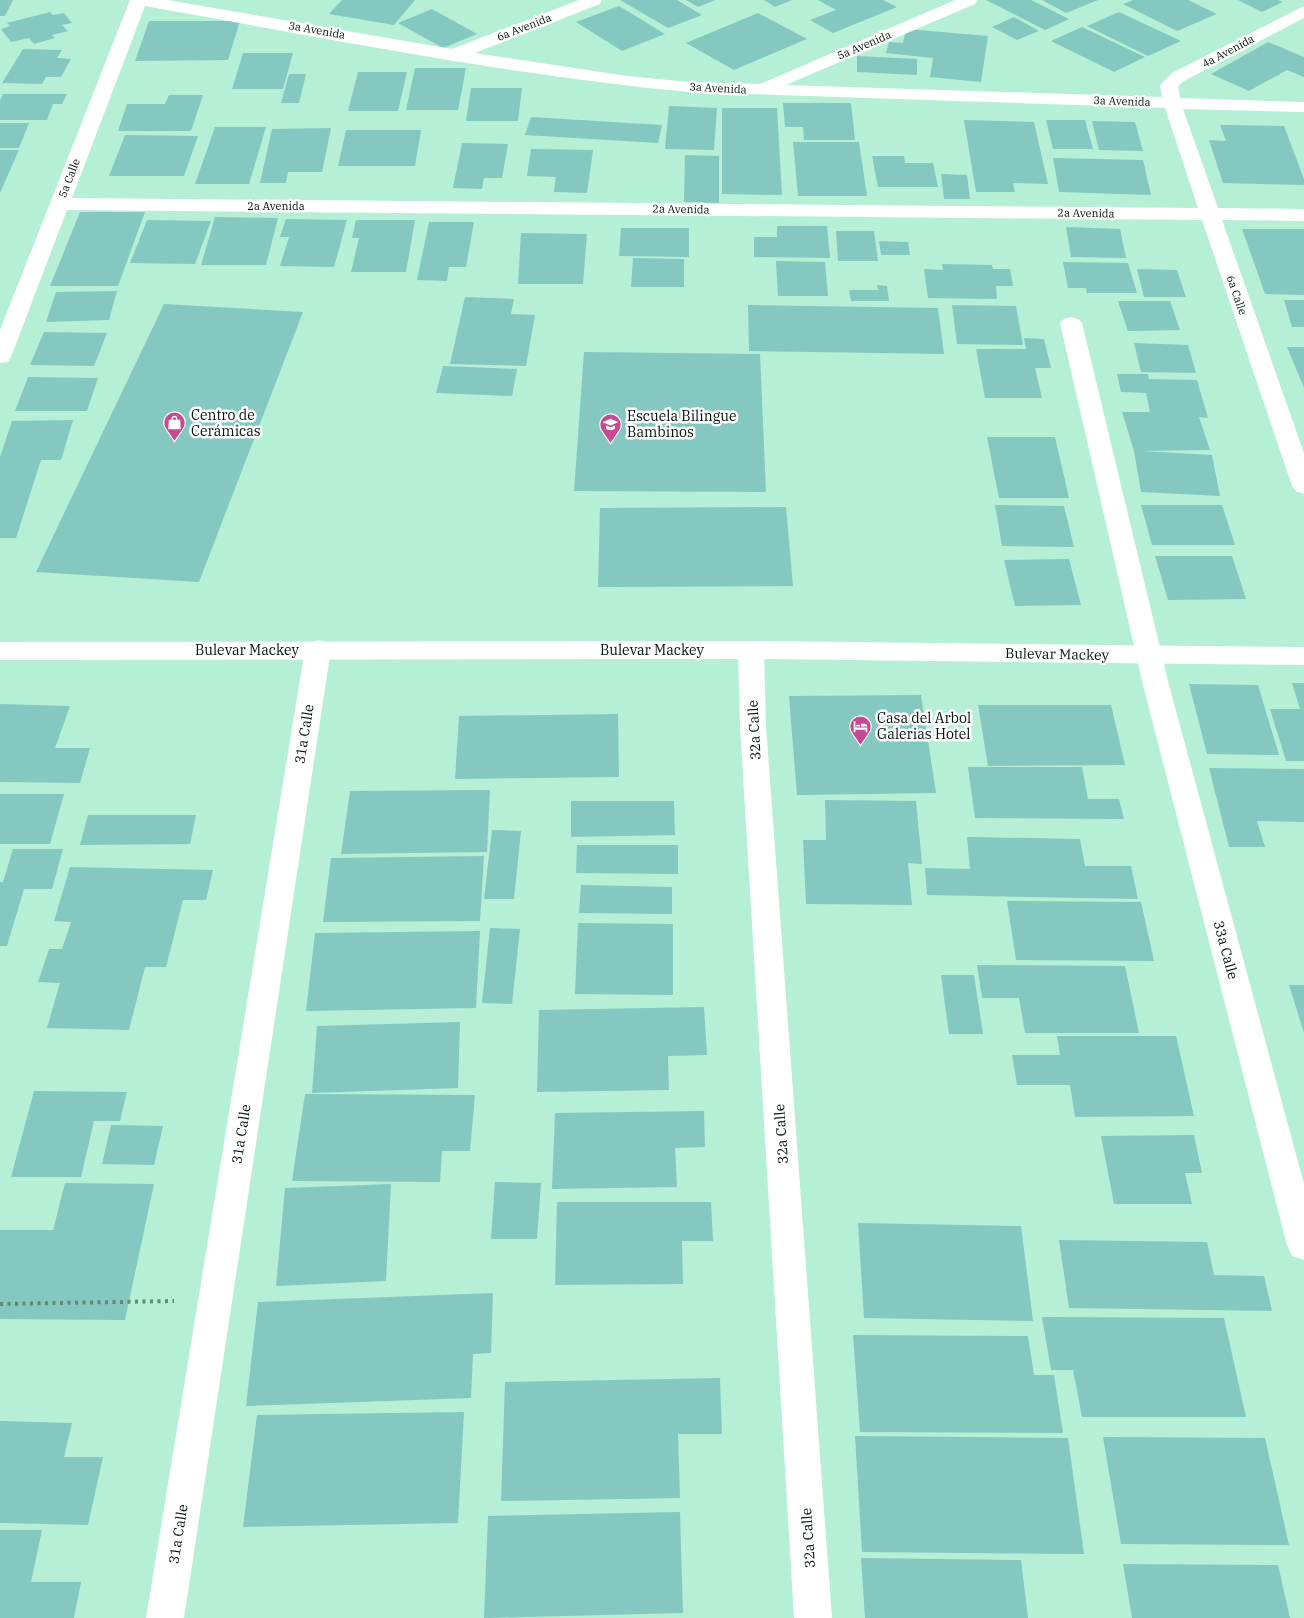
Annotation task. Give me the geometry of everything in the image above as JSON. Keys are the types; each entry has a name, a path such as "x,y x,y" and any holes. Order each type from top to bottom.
{"street":[{"name":"3a Avenida","path":"138,0 454,55 627,81 689,87 1304,107"},
{"name":"5a Calle","path":"0,357 138,0"},
{"name":"6a Avenida","path":"454,55 594,0"},
{"name":"5a Avenida","path":"760,90 969,0"},
{"name":"4a Avenida","path":"1172,103 1169,86 1178,77 1304,11"},
{"name":"6a Calle","path":"1172,103 1304,486"},
{"name":"2a Avenida","path":"59,204 1304,214"},
{"name":"33a Calle","path":"1071,323 1149,655 1304,1245"},
{"name":"Bulevar Mackey","path":"0,651 318,649 751,650 1304,656"},
{"name":"31a Calle","path":"164,1618 318,649"},
{"name":"32a Calle","path":"751,650 754,736 813,1618"}],"path":[{"path":"0,1304 214,1300"}],"building":[{"path":"0,0 13,0 5,16 0,16"},
{"path":"342,0 415,0 394,25 329,14"},
{"path":"620,0 677,0 702,15 668,28"},
{"path":"686,0 715,0 698,7"},
{"path":"764,0 792,0 775,7"},
{"path":"818,0 883,0 897,7 833,33 810,20 836,10"},
{"path":"986,0 1031,0 1069,19 1045,30"},
{"path":"1042,0 1098,0 1066,13"},
{"path":"1133,0 1188,0 1217,14 1177,31 1123,4"},
{"path":"1238,0 1278,0 1283,2 1262,12"},
{"path":"619,6 665,34 622,51 576,22"},
{"path":"432,9 477,34 443,48 398,23"},
{"path":"50,12 53,15 64,13 72,23 62,25 68,31 52,35 55,38 34,44 29,38 11,42 1,29 10,26 7,23"},
{"path":"1119,12 1181,41 1148,56 1087,26"},
{"path":"758,13 807,39 734,70 686,43"},
{"path":"1014,17 1039,31 1017,40 992,27"},
{"path":"149,21 240,21 228,60 135,61"},
{"path":"1082,27 1145,57 1114,72 1051,41"},
{"path":"906,29 988,36 981,82 930,77 933,58 886,53 889,42 903,43"},
{"path":"1268,42 1304,57 1304,77 1287,70 1249,91 1211,74"},
{"path":"23,49 62,50 57,58 71,59 61,77 46,77 42,84 2,83"},
{"path":"243,53 293,53 283,89 232,89"},
{"path":"857,56 917,59 917,75 857,72"},
{"path":"415,68 466,68 458,110 406,110"},
{"path":"358,72 407,72 398,111 348,111"},
{"path":"289,74 306,74 299,103 281,103"},
{"path":"471,88 522,88 518,121 466,121"},
{"path":"3,94 67,94 62,104 53,104 47,120 0,120 0,101"},
{"path":"169,95 203,95 191,131 118,131 127,104 165,104"},
{"path":"783,103 851,103 855,140 804,140 803,127 785,127"},
{"path":"669,106 717,108 714,150 665,149"},
{"path":"722,108 777,108 782,195 722,194"},
{"path":"531,117 662,125 658,143 525,135"},
{"path":"964,120 1034,122 1048,184 1013,183 1015,192 976,192"},
{"path":"1046,120 1085,120 1093,149 1053,149"},
{"path":"1092,121 1135,122 1143,151 1099,150"},
{"path":"0,123 29,123 19,148 0,148"},
{"path":"1220,125 1284,126 1304,179 1304,185 1223,183 1209,140 1226,141"},
{"path":"215,127 266,127 249,184 195,184"},
{"path":"331,128 322,172 288,172 286,183 260,183 272,129"},
{"path":"346,130 421,130 415,166 338,166"},
{"path":"125,135 198,136 184,176 109,176"},
{"path":"793,142 859,142 867,196 798,196"},
{"path":"462,143 508,144 502,178 484,178 482,189 453,188"},
{"path":"531,149 593,150 587,193 554,192 556,177 527,176"},
{"path":"0,150 19,150 0,193"},
{"path":"685,155 719,156 719,203 684,202"},
{"path":"872,156 904,156 905,163 933,163 938,187 878,187"},
{"path":"1053,158 1143,160 1151,195 1059,192"},
{"path":"941,174 967,175 970,199 944,199"},
{"path":"80,212 145,212 118,286 50,286"},
{"path":"215,217 278,218 266,265 201,265"},
{"path":"286,219 347,220 334,267 280,266 289,237 280,237"},
{"path":"147,220 211,221 195,264 130,263"},
{"path":"356,220 415,220 406,272 351,272 359,238 352,238"},
{"path":"429,222 474,222 466,267 449,267 447,281 417,280"},
{"path":"777,226 827,226 830,258 754,257 754,237 777,237"},
{"path":"1066,227 1120,229 1126,258 1071,257"},
{"path":"621,228 689,228 689,257 619,256"},
{"path":"1242,229 1304,229 1304,295 1265,294"},
{"path":"836,231 874,231 878,261 838,261"},
{"path":"521,233 587,234 583,284 518,284"},
{"path":"879,241 908,242 910,255 881,255"},
{"path":"633,258 684,259 684,287 631,287"},
{"path":"776,261 825,262 828,296 778,296"},
{"path":"1063,262 1128,263 1137,293 1087,293 1086,288 1068,288"},
{"path":"942,264 992,265 993,269 1010,269 1013,286 996,286 997,299 928,298 924,269 943,270"},
{"path":"1137,269 1177,270 1186,297 1144,297"},
{"path":"877,285 887,286 889,301 851,301 849,290 878,290"},
{"path":"117,291 109,320 46,322 56,292"},
{"path":"465,297 514,299 511,314 535,315 526,366 450,364"},
{"path":"1284,300 1304,300 1304,327 1292,327"},
{"path":"1118,301 1170,301 1180,330 1128,331"},
{"name":"Centro de Cerámicas","path":"164,304 303,312 199,582 36,572"},
{"path":"748,305 938,308 944,354 749,351"},
{"path":"952,305 1016,306 1023,345 957,344"},
{"path":"44,332 107,333 94,366 30,365"},
{"path":"1024,338 1044,339 1051,368 1035,368 1042,398 985,398 976,349 1026,349"},
{"path":"1134,343 1188,345 1196,373 1141,372"},
{"path":"1287,347 1304,347 1304,388"},
{"path":"584,352 760,354 766,492 574,491"},
{"path":"443,366 517,369 512,396 436,393"},
{"path":"1117,374 1148,374 1149,379 1197,380 1208,418 1199,417 1210,450 1141,451 1212,455 1220,496 1141,492 1134,451 1122,412 1150,412 1146,393 1121,392"},
{"path":"28,377 98,378 87,411 15,411"},
{"path":"73,420 61,460 41,460 16,538 0,538 0,457 12,421"},
{"path":"987,437 1055,437 1069,498 999,498"},
{"path":"995,505 1064,506 1074,547 1002,546"},
{"path":"1141,505 1222,505 1235,545 1152,545"},
{"path":"786,507 793,586 598,587 600,508"},
{"path":"1155,556 1232,556 1246,599 1168,600"},
{"path":"1069,559 1081,605 1015,606 1004,560"},
{"path":"1292,683 1304,683 1304,761 1286,761 1270,709 1300,709"},
{"path":"1189,684 1258,685 1279,755 1207,754"},
{"name":"Casa del Arbol Galerias Hotel","path":"921,695 936,793 797,795 789,696"},
{"path":"0,704 70,706 55,748 90,748 80,783 0,782"},
{"path":"978,705 1111,705 1125,765 988,766"},
{"path":"618,714 619,777 455,779 459,716"},
{"path":"968,767 1082,767 1088,799 1119,799 1124,819 975,818"},
{"path":"1209,768 1304,769 1304,822 1257,821 1265,847 1229,847"},
{"path":"490,790 487,852 341,854 350,791"},
{"path":"0,794 64,794 50,844 0,844"},
{"path":"825,800 916,801 922,864 908,863 912,905 806,904 803,840 826,840"},
{"path":"571,801 674,801 675,835 571,837"},
{"path":"88,815 196,815 190,844 80,845"},
{"path":"492,830 521,831 514,899 484,899"},
{"path":"967,837 1080,839 1085,866 1131,866 1138,899 927,895 925,868 970,869"},
{"path":"577,845 678,845 678,874 576,873"},
{"path":"13,849 63,849 52,889 24,889 7,946 0,946 0,882 3,882"},
{"path":"484,856 480,921 323,922 331,858"},
{"path":"70,867 213,870 206,900 183,900 166,967 145,967 129,1030 47,1028 60,983 38,982 49,949 62,949 71,922 54,921"},
{"path":"581,885 672,887 672,914 579,913"},
{"path":"1007,901 1141,902 1154,961 1016,960"},
{"path":"578,923 673,924 673,995 575,994"},
{"path":"490,928 520,929 512,1004 482,1003"},
{"path":"480,931 476,1008 306,1011 315,933"},
{"path":"977,965 1125,966 1139,1033 1025,1033 1019,998 982,998"},
{"path":"941,975 974,975 983,1034 949,1034"},
{"path":"1289,985 1304,985 1304,1033"},
{"path":"704,1007 707,1055 668,1056 669,1090 537,1092 539,1010"},
{"path":"460,1022 458,1088 312,1093 317,1026"},
{"path":"1057,1036 1176,1036 1194,1116 1075,1117 1070,1085 1017,1085 1012,1055 1060,1055"},
{"path":"34,1091 127,1092 120,1121 94,1121 81,1177 11,1177"},
{"path":"305,1094 475,1095 470,1151 442,1151 440,1182 292,1181"},
{"path":"704,1111 705,1147 675,1148 677,1187 552,1189 555,1113"},
{"path":"111,1125 163,1126 154,1165 102,1164"},
{"path":"1194,1135 1202,1173 1185,1173 1192,1204 1114,1204 1101,1136"},
{"path":"495,1182 541,1183 537,1239 491,1239"},
{"path":"65,1183 154,1184 125,1320 0,1319 0,1230 53,1230"},
{"path":"391,1184 386,1281 276,1286 285,1188"},
{"path":"557,1202 711,1202 713,1241 682,1241 683,1284 555,1285"},
{"path":"858,1223 1021,1226 1033,1321 864,1318"},
{"path":"1059,1240 1207,1242 1214,1275 1264,1276 1272,1311 1069,1308"},
{"path":"493,1293 491,1353 473,1354 471,1398 246,1406 258,1302"},
{"path":"1042,1317 1224,1318 1246,1417 1082,1417 1073,1370 1051,1370"},
{"path":"853,1335 1028,1336 1034,1375 1054,1375 1063,1433 860,1432"},
{"path":"720,1378 722,1434 678,1434 680,1498 501,1501 505,1382"},
{"path":"464,1412 458,1523 243,1527 257,1415"},
{"path":"0,1421 72,1423 64,1457 103,1457 88,1525 0,1523"},
{"path":"855,1436 1068,1438 1084,1554 862,1552"},
{"path":"1103,1437 1265,1438 1289,1545 1121,1544"},
{"path":"680,1512 683,1613 484,1618 488,1516"},
{"path":"0,1530 42,1530 31,1582 81,1582 74,1618 0,1618"},
{"path":"861,1558 1021,1560 1028,1618 865,1618"},
{"path":"1123,1564 1278,1565 1290,1618 1132,1618"}],"place":[{"name":"Centro de Cerámicas","path":"175,442"},
{"name":"Escuela Bilingue Bambinos","path":"611,443"},
{"name":"Casa del Arbol Galerias Hotel","path":"861,745"}]}
